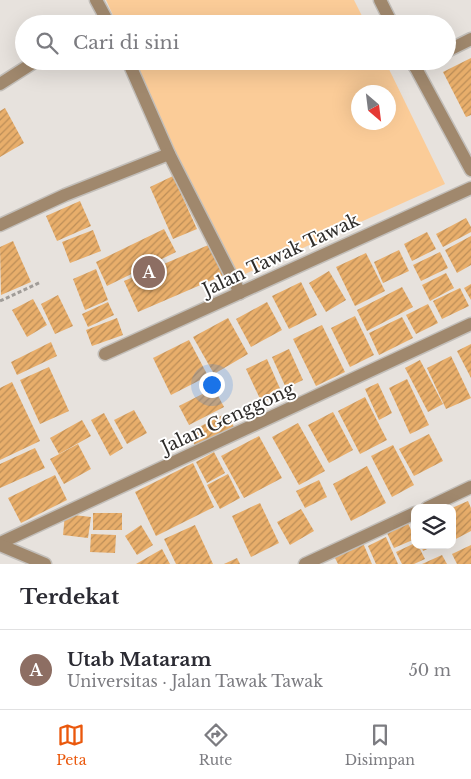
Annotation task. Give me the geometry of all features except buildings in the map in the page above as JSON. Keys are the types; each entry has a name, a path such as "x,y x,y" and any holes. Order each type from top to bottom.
{"street":[{"path":"96,0 101,15"},
{"path":"380,0 388,15"},
{"path":"456,46 471,39"},
{"path":"0,84 22,70"},
{"path":"132,70 169,154 240,294"},
{"path":"421,70 471,170"},
{"path":"0,225 65,195 169,154"},
{"name":"Jalan Tawak Tawak","path":"105,354 471,188"},
{"name":"Jalan Genggong","path":"0,544 471,324"},
{"path":"435,504 471,487"},
{"path":"305,564 411,515"},
{"path":"0,544 45,564"}],"path":[{"path":"0,301 41,282"}],"shaded area":[{"path":"106,0 354,0 362,15 113,15"},
{"path":"138,70 389,70 445,184 234,279"}],"place":[{"name":"Utab Mataram","path":"149,272"}]}
